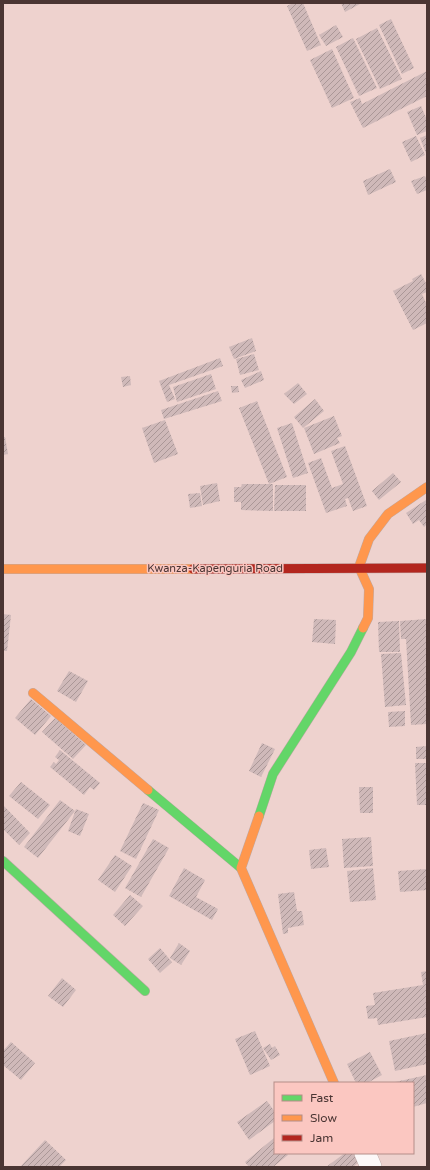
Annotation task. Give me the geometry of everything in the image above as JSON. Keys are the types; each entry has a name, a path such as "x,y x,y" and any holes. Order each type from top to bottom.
{"street":[{"path":"241,868 273,774 352,652 368,618 369,589 359,567 369,539 388,514 427,487"},
{"name":"Kwanza-Kapenguria Road","path":"3,569 427,568"},
{"path":"33,693 241,868 334,1082"},
{"path":"3,861 145,991"},
{"path":"365,1154 371,1167"}],"building":[{"path":"293,3 303,3 321,45 307,51 287,6"},
{"path":"341,3 359,3 360,4 345,12"},
{"path":"391,19 414,68 402,74 379,25"},
{"path":"336,25 343,37 326,46 319,35"},
{"path":"377,28 402,79 380,89 356,39"},
{"path":"353,38 377,88 359,96 336,47"},
{"path":"332,49 354,98 332,108 310,60"},
{"path":"427,71 427,96 363,128 350,102 360,98 362,104"},
{"path":"421,106 427,120 427,131 417,135 407,112"},
{"path":"427,135 427,156 420,138"},
{"path":"416,136 425,155 411,162 402,142"},
{"path":"390,169 396,182 368,195 363,181"},
{"path":"425,176 427,180 427,190 417,194 411,181"},
{"path":"421,274 427,285 427,292 422,294 427,305 427,323 413,330 393,291 413,281 412,279"},
{"path":"252,338 256,351 234,359 229,347"},
{"path":"254,354 259,370 240,375 236,359"},
{"path":"220,358 223,366 169,385 175,399 167,402 159,381"},
{"path":"261,371 264,380 245,388 241,380"},
{"path":"211,374 216,389 177,402 173,387"},
{"path":"130,376 131,385 123,387 121,377"},
{"path":"298,383 307,394 294,404 284,394"},
{"path":"231,386 238,386 239,392 232,393"},
{"path":"218,391 222,401 164,419 161,410"},
{"path":"315,399 324,411 303,428 294,417"},
{"path":"257,401 287,477 269,484 239,408"},
{"path":"334,416 342,436 337,438 340,443 314,454 304,428"},
{"path":"165,420 178,454 154,463 142,428"},
{"path":"292,423 308,473 293,478 277,428"},
{"path":"3,437 5,437 8,454 3,455"},
{"path":"345,446 367,506 353,511 348,498 345,499 347,506 326,513 308,463 321,458 332,488 343,484 331,451"},
{"path":"393,473 401,482 379,500 372,491"},
{"path":"217,483 220,501 203,505 200,486"},
{"path":"242,484 273,484 273,511 241,510 241,502 234,502 234,487 241,487"},
{"path":"275,485 306,485 306,511 274,511"},
{"path":"200,493 202,506 190,508 188,494"},
{"path":"426,500 427,524 424,527 419,520 413,524 406,513"},
{"path":"3,614 11,615 7,651 3,651"},
{"path":"314,619 336,620 335,644 312,642"},
{"path":"427,619 427,724 411,725 406,639 401,639 400,621"},
{"path":"399,621 400,652 379,652 378,622"},
{"path":"401,653 406,705 385,707 381,654"},
{"path":"69,671 88,681 76,702 57,691"},
{"path":"31,699 51,716 35,735 15,718"},
{"path":"405,711 405,726 389,727 388,712"},
{"path":"55,718 86,745 73,759 42,732"},
{"path":"262,743 275,749 261,777 249,771"},
{"path":"427,746 427,759 416,759 416,747"},
{"path":"60,750 100,783 94,790 90,787 84,795 50,767 54,762 56,764 59,760 55,757"},
{"path":"415,763 427,763 427,805 417,805"},
{"path":"21,782 50,805 38,819 9,796"},
{"path":"359,787 373,787 373,813 360,813"},
{"path":"60,800 75,811 38,858 24,847"},
{"path":"143,803 159,810 136,859 120,851"},
{"path":"3,805 30,833 19,845 3,829"},
{"path":"76,809 89,814 80,836 68,831"},
{"path":"371,837 373,866 344,868 342,839"},
{"path":"153,839 169,848 141,897 125,888"},
{"path":"326,848 329,867 311,869 309,850"},
{"path":"115,855 132,866 115,892 98,880"},
{"path":"184,868 205,880 196,897 218,909 212,920 169,896"},
{"path":"373,868 376,900 350,902 347,871"},
{"path":"427,869 427,890 400,892 398,871"},
{"path":"294,892 297,911 302,911 304,925 288,928 288,933 283,934 278,894"},
{"path":"130,895 143,906 125,926 113,915"},
{"path":"179,943 190,951 181,965 170,958"},
{"path":"160,948 172,962 160,973 148,959"},
{"path":"427,971 427,1017 378,1025 377,1018 368,1019 366,1006 375,1005 373,993 423,985 421,972"},
{"path":"62,978 76,990 63,1007 48,996"},
{"path":"255,1031 270,1066 250,1075 235,1039"},
{"path":"427,1033 427,1064 395,1071 389,1041"},
{"path":"11,1042 35,1063 21,1080 3,1065 3,1051"},
{"path":"270,1044 272,1048 275,1046 280,1055 271,1060 263,1048"},
{"path":"370,1052 382,1075 369,1082 356,1082 347,1064"},
{"path":"427,1075 427,1103 414,1107 414,1082 395,1082"},
{"path":"267,1101 274,1111 274,1122 249,1140 237,1122"},
{"path":"274,1138 274,1154 288,1155 273,1167 249,1167 245,1162"},
{"path":"45,1140 66,1160 59,1167 20,1167"},
{"path":"344,1154 354,1154 359,1162 353,1167 326,1167"}],"traffic: fast":[{"path":"259,816 273,774 351,652 363,628"},
{"path":"148,790 241,868"},
{"path":"3,861 145,991"}],"traffic: slow":[{"path":"363,628 368,618 369,589 359,567 369,539 388,514 427,487"},
{"path":"3,569 193,569"},
{"path":"33,693 148,790"},
{"path":"259,816 241,868 334,1082"}],"traffic: jam":[{"path":"193,569 427,568"}]}
